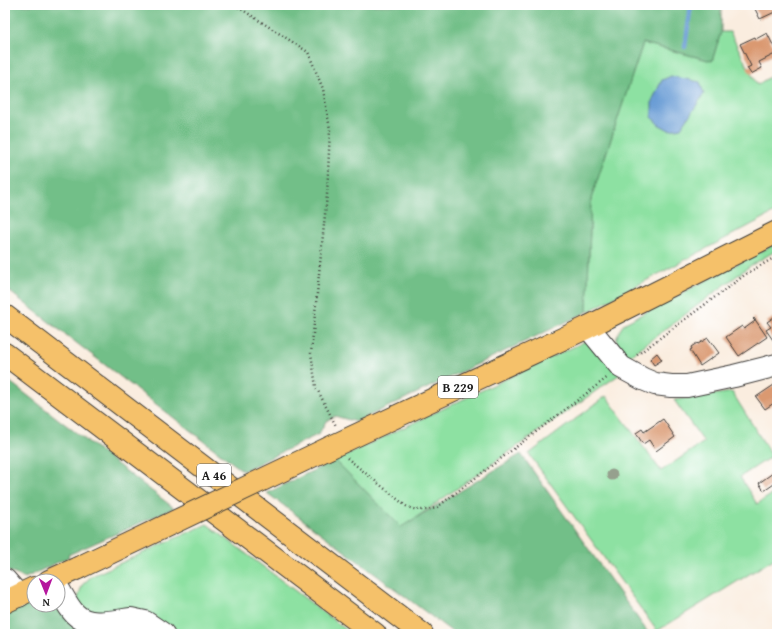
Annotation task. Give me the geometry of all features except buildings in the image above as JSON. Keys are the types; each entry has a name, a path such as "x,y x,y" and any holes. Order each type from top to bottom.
{"main road":[{"name":"B 229","path":"66,573 339,448 588,327 777,232"},
{"name":"A 46","path":"5,316 422,634"},
{"name":"A 46","path":"5,354 375,634"}],"street":[{"path":"588,327 621,367 655,384 671,386 704,383 777,365"},
{"path":"66,608 86,622 131,619 138,620 163,634"}],"path":[{"path":"235,5 308,52 322,90 330,129 327,195 311,353 316,387 339,448 401,503 410,508 426,510 436,508 746,274 777,256"}],"green space":[{"path":"5,5 721,5 721,32 712,61 643,43 591,199 587,312 356,422 335,416 326,421 319,434 243,471 5,288"},
{"path":"721,32 730,32 757,85 777,72 777,211 587,312 591,199 643,43 712,61"},
{"path":"777,243 777,250 750,266 627,358 617,344 618,333 625,323"},
{"path":"588,340 620,374 401,528 335,460"},
{"path":"5,378 174,508 68,555 69,557 35,573 26,573 25,578 5,570"},
{"path":"732,392 772,456 740,477 757,504 777,491 777,557 657,631 529,454 606,396 661,471 704,442 674,400"},
{"path":"521,454 649,634 455,634 267,493 335,460 401,527"},
{"path":"207,524 352,634 175,634 146,618 86,616 73,600 78,598 82,585 92,576"},
{"path":"26,603 26,613 66,613 66,609 96,626 96,634 5,634 5,614"}],"water":[{"path":"671,76 700,82 704,94 681,128 669,130 658,124 652,117 652,101 662,80"}],"waterway":[{"path":"685,47 691,5"}]}
